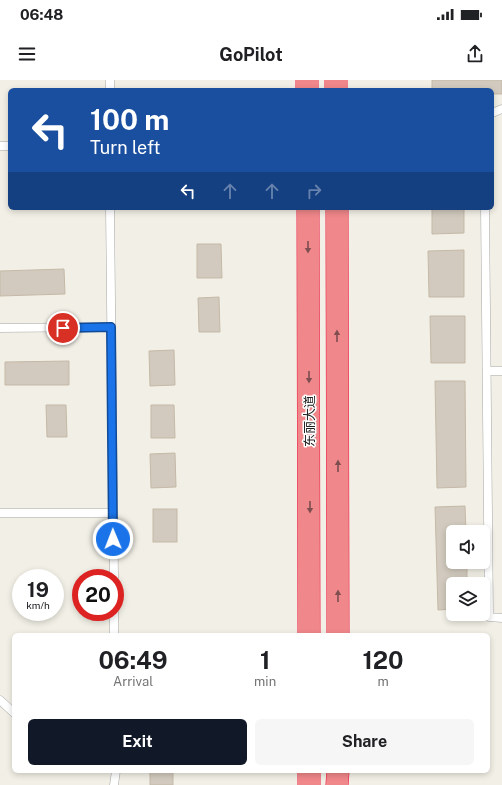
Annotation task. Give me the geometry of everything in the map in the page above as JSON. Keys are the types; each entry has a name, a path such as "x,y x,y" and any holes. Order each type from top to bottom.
{"highway":[{"name":"东丽大道","path":"308,210 309,633"},
{"path":"337,210 338,633"},
{"path":"309,773 309,785"},
{"path":"338,773 338,785"}],"lane":[{"path":"110,210 114,569"},
{"path":"485,210 489,617 502,618"},
{"path":"0,328 111,327"},
{"path":"487,371 502,371"},
{"path":"0,513 113,513"},
{"path":"114,621 114,633"},
{"path":"0,700 12,711"},
{"path":"114,785 116,773"}],"building":[{"path":"432,80 502,80 502,94 494,94 494,88 432,88"},
{"path":"432,210 464,210 464,233 432,234"},
{"path":"197,244 221,244 222,278 197,278"},
{"path":"464,250 464,297 429,297 428,251"},
{"path":"64,269 65,294 0,296 0,271"},
{"path":"219,297 220,332 199,332 198,298"},
{"path":"430,316 465,316 465,363 431,363"},
{"path":"174,350 175,385 150,386 149,351"},
{"path":"69,361 69,385 5,385 5,362"},
{"path":"435,381 465,381 466,487 437,488"},
{"path":"46,405 66,405 67,437 47,437"},
{"path":"151,405 174,405 175,438 151,438"},
{"path":"175,453 176,487 151,488 150,454"},
{"path":"465,506 466,525 446,525 446,569 467,569 467,577 446,577 446,609 438,610 435,507"},
{"path":"153,509 177,509 177,542 153,542"},
{"path":"150,773 173,773 173,785 150,785"}],"route":[{"path":"63,328 111,327 113,539"}]}
